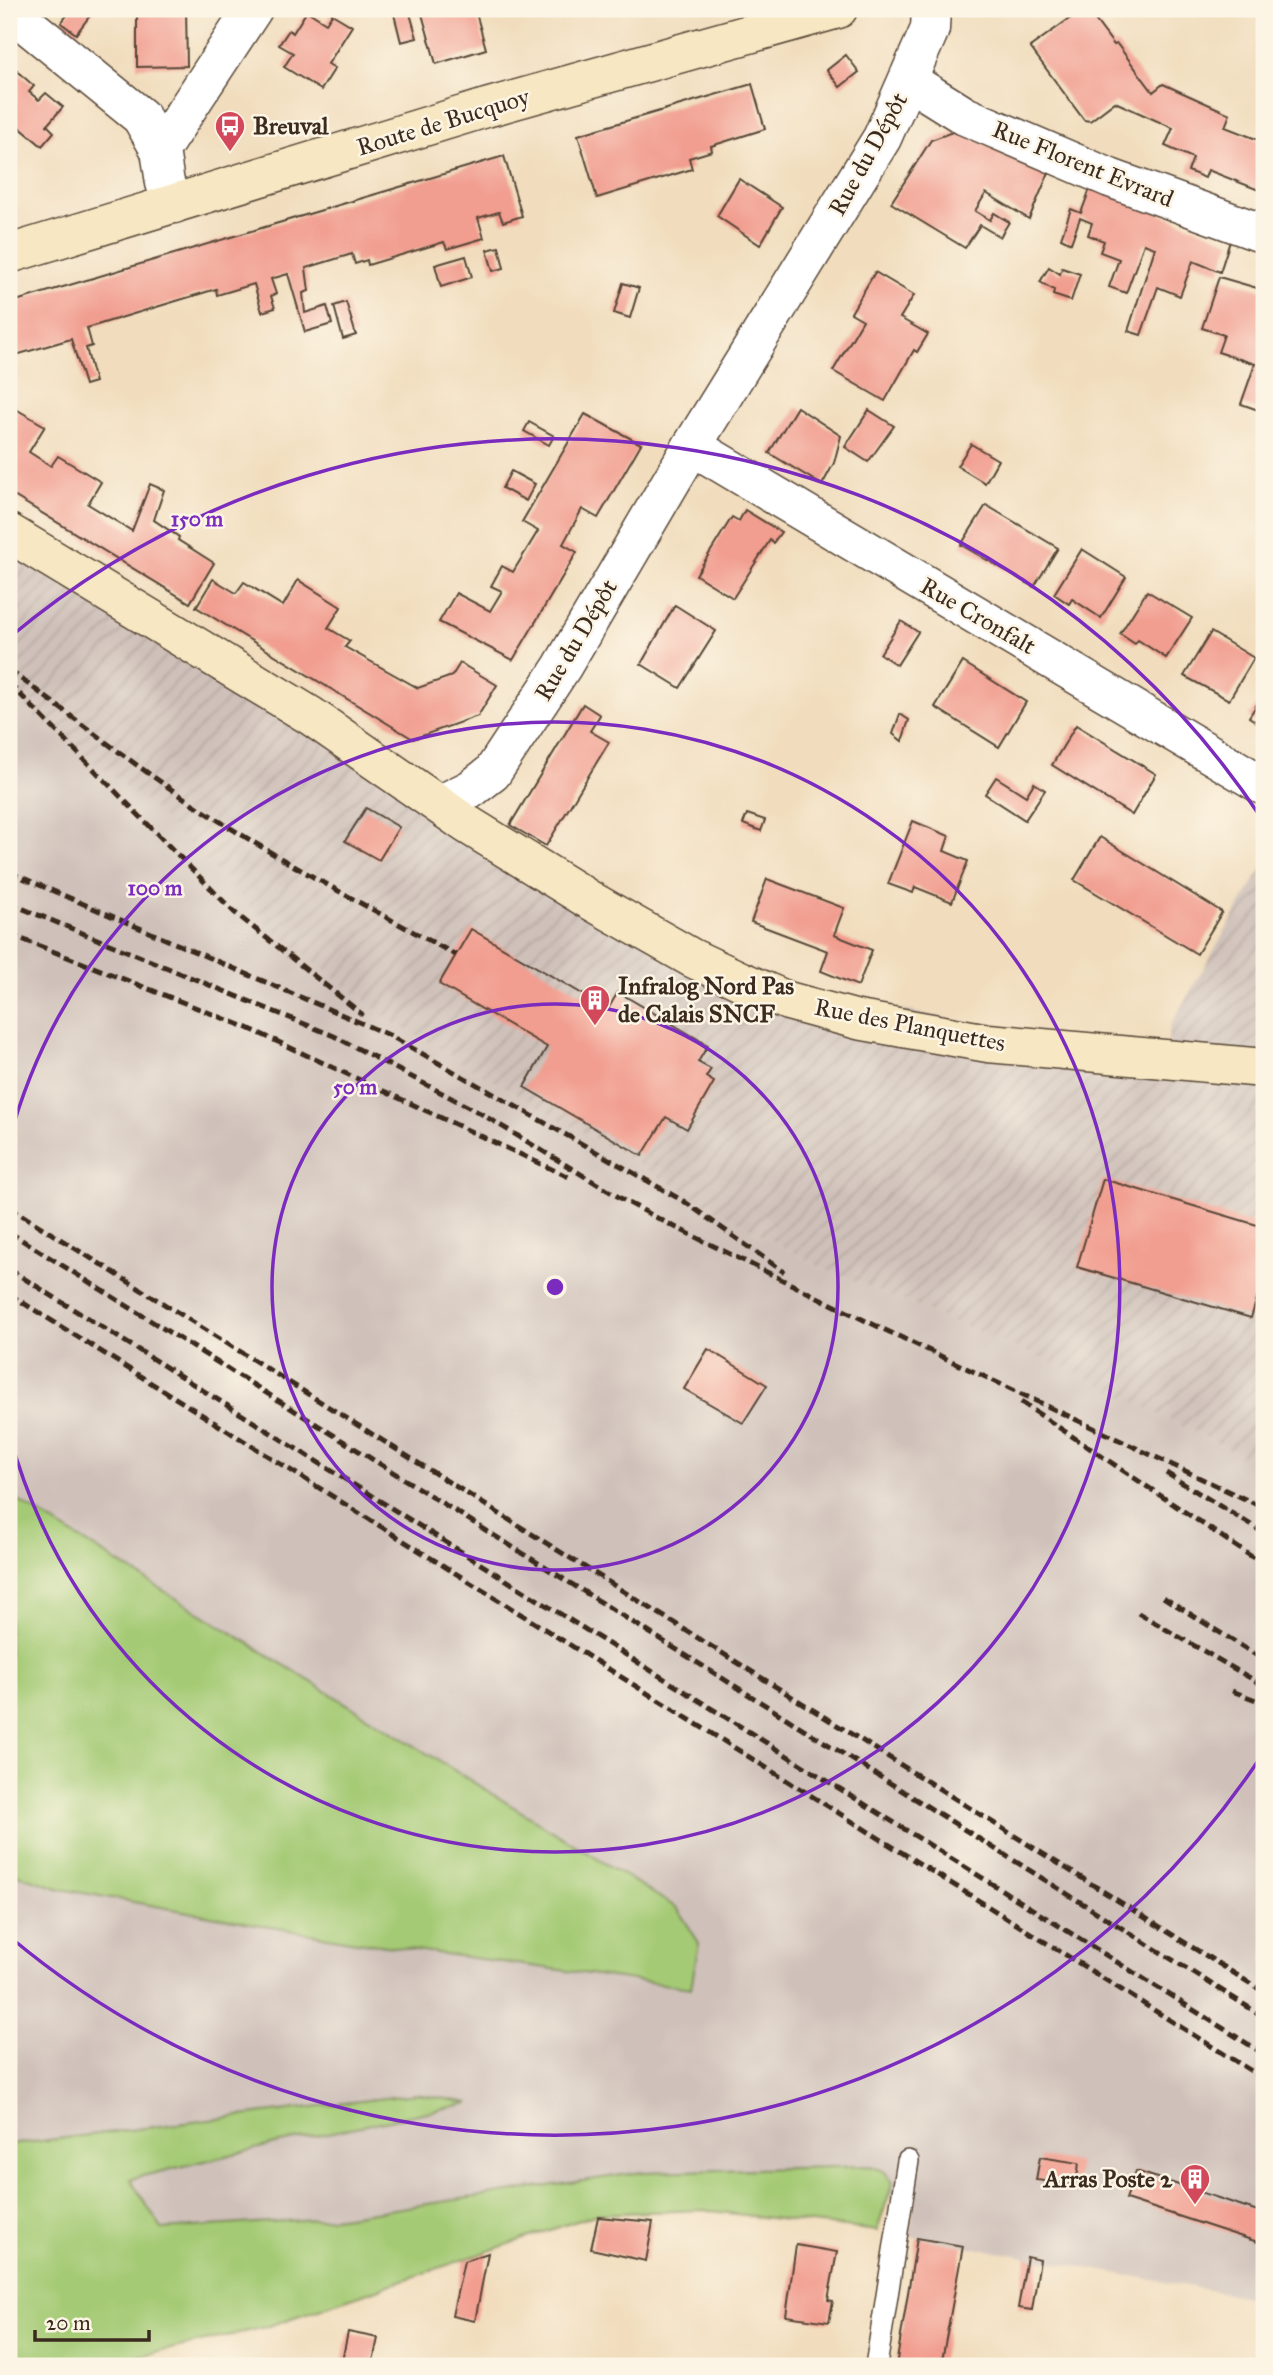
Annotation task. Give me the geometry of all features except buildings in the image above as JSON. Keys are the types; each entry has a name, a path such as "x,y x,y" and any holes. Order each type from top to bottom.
{"street":[{"path":"160,150 253,9"},
{"name":"Route de Bucquoy","path":"9,254 486,108 838,9"},
{"name":"Rue du Dépôt","path":"440,804 471,789 492,774 562,667 692,446 881,138 909,81 930,29 931,9"},
{"path":"9,10 141,117 160,150 165,183 174,204"},
{"name":"Rue Florent Evrard","path":"909,81 965,116 1110,178 1264,234"},
{"name":"Rue Cronfalt","path":"692,446 1264,786"},
{"path":"9,533 311,716 440,804"},
{"name":"Rue des Planquettes","path":"440,804 521,857 692,958 788,1001 858,1020 988,1043 1264,1068"}],"lane":[{"path":"876,2366 908,2161"}],"shaded area":[{"path":"9,533 739,980 1165,1059 1170,1026 1264,865 1264,1467 1076,1373 818,1266 697,1199 386,1018 272,928 9,701"},
{"path":"9,696 150,805 272,928 386,1018 697,1199 818,1266 1076,1373 1264,1467 1264,2300 909,2236 915,2198 889,2197 877,2231 703,2210 597,2214 266,2327 123,2360 72,2366 9,2366"}],"green space":[{"path":"9,1495 677,1908 699,1943 691,1988 350,1941 61,1889 9,1872"},
{"path":"416,2094 470,2103 280,2143 130,2179 162,2229 333,2218 643,2172 871,2166 884,2171 893,2182 877,2231 703,2210 597,2214 266,2327 123,2360 72,2366 9,2366 9,2145"}],"railway":[{"path":"9,670 131,761 207,813 299,869 456,955"},
{"path":"9,683 234,912 363,1015"},
{"path":"9,872 389,1035 685,1202 784,1272"},
{"path":"9,903 334,1036 480,1113 627,1202 667,1223 864,1320 1264,1508"},
{"path":"9,934 248,1028 571,1178"},
{"path":"9,1207 1264,1992"},
{"path":"9,1232 1264,2017"},
{"path":"9,1269 1264,2054"},
{"path":"9,1294 1264,2079"},
{"path":"1021,1402 1264,1565"},
{"path":"1166,1473 1264,1533"},
{"path":"1163,1597 1264,1660"},
{"path":"1138,1613 1264,1686"},
{"path":"1232,1691 1264,1703"}],"place":[{"name":"Breuval","path":"230,153"},
{"name":"Infralog Nord Pas de Calais SNCF","path":"595,1027"},
{"name":"Arras Poste 2","path":"1195,2206"}]}
